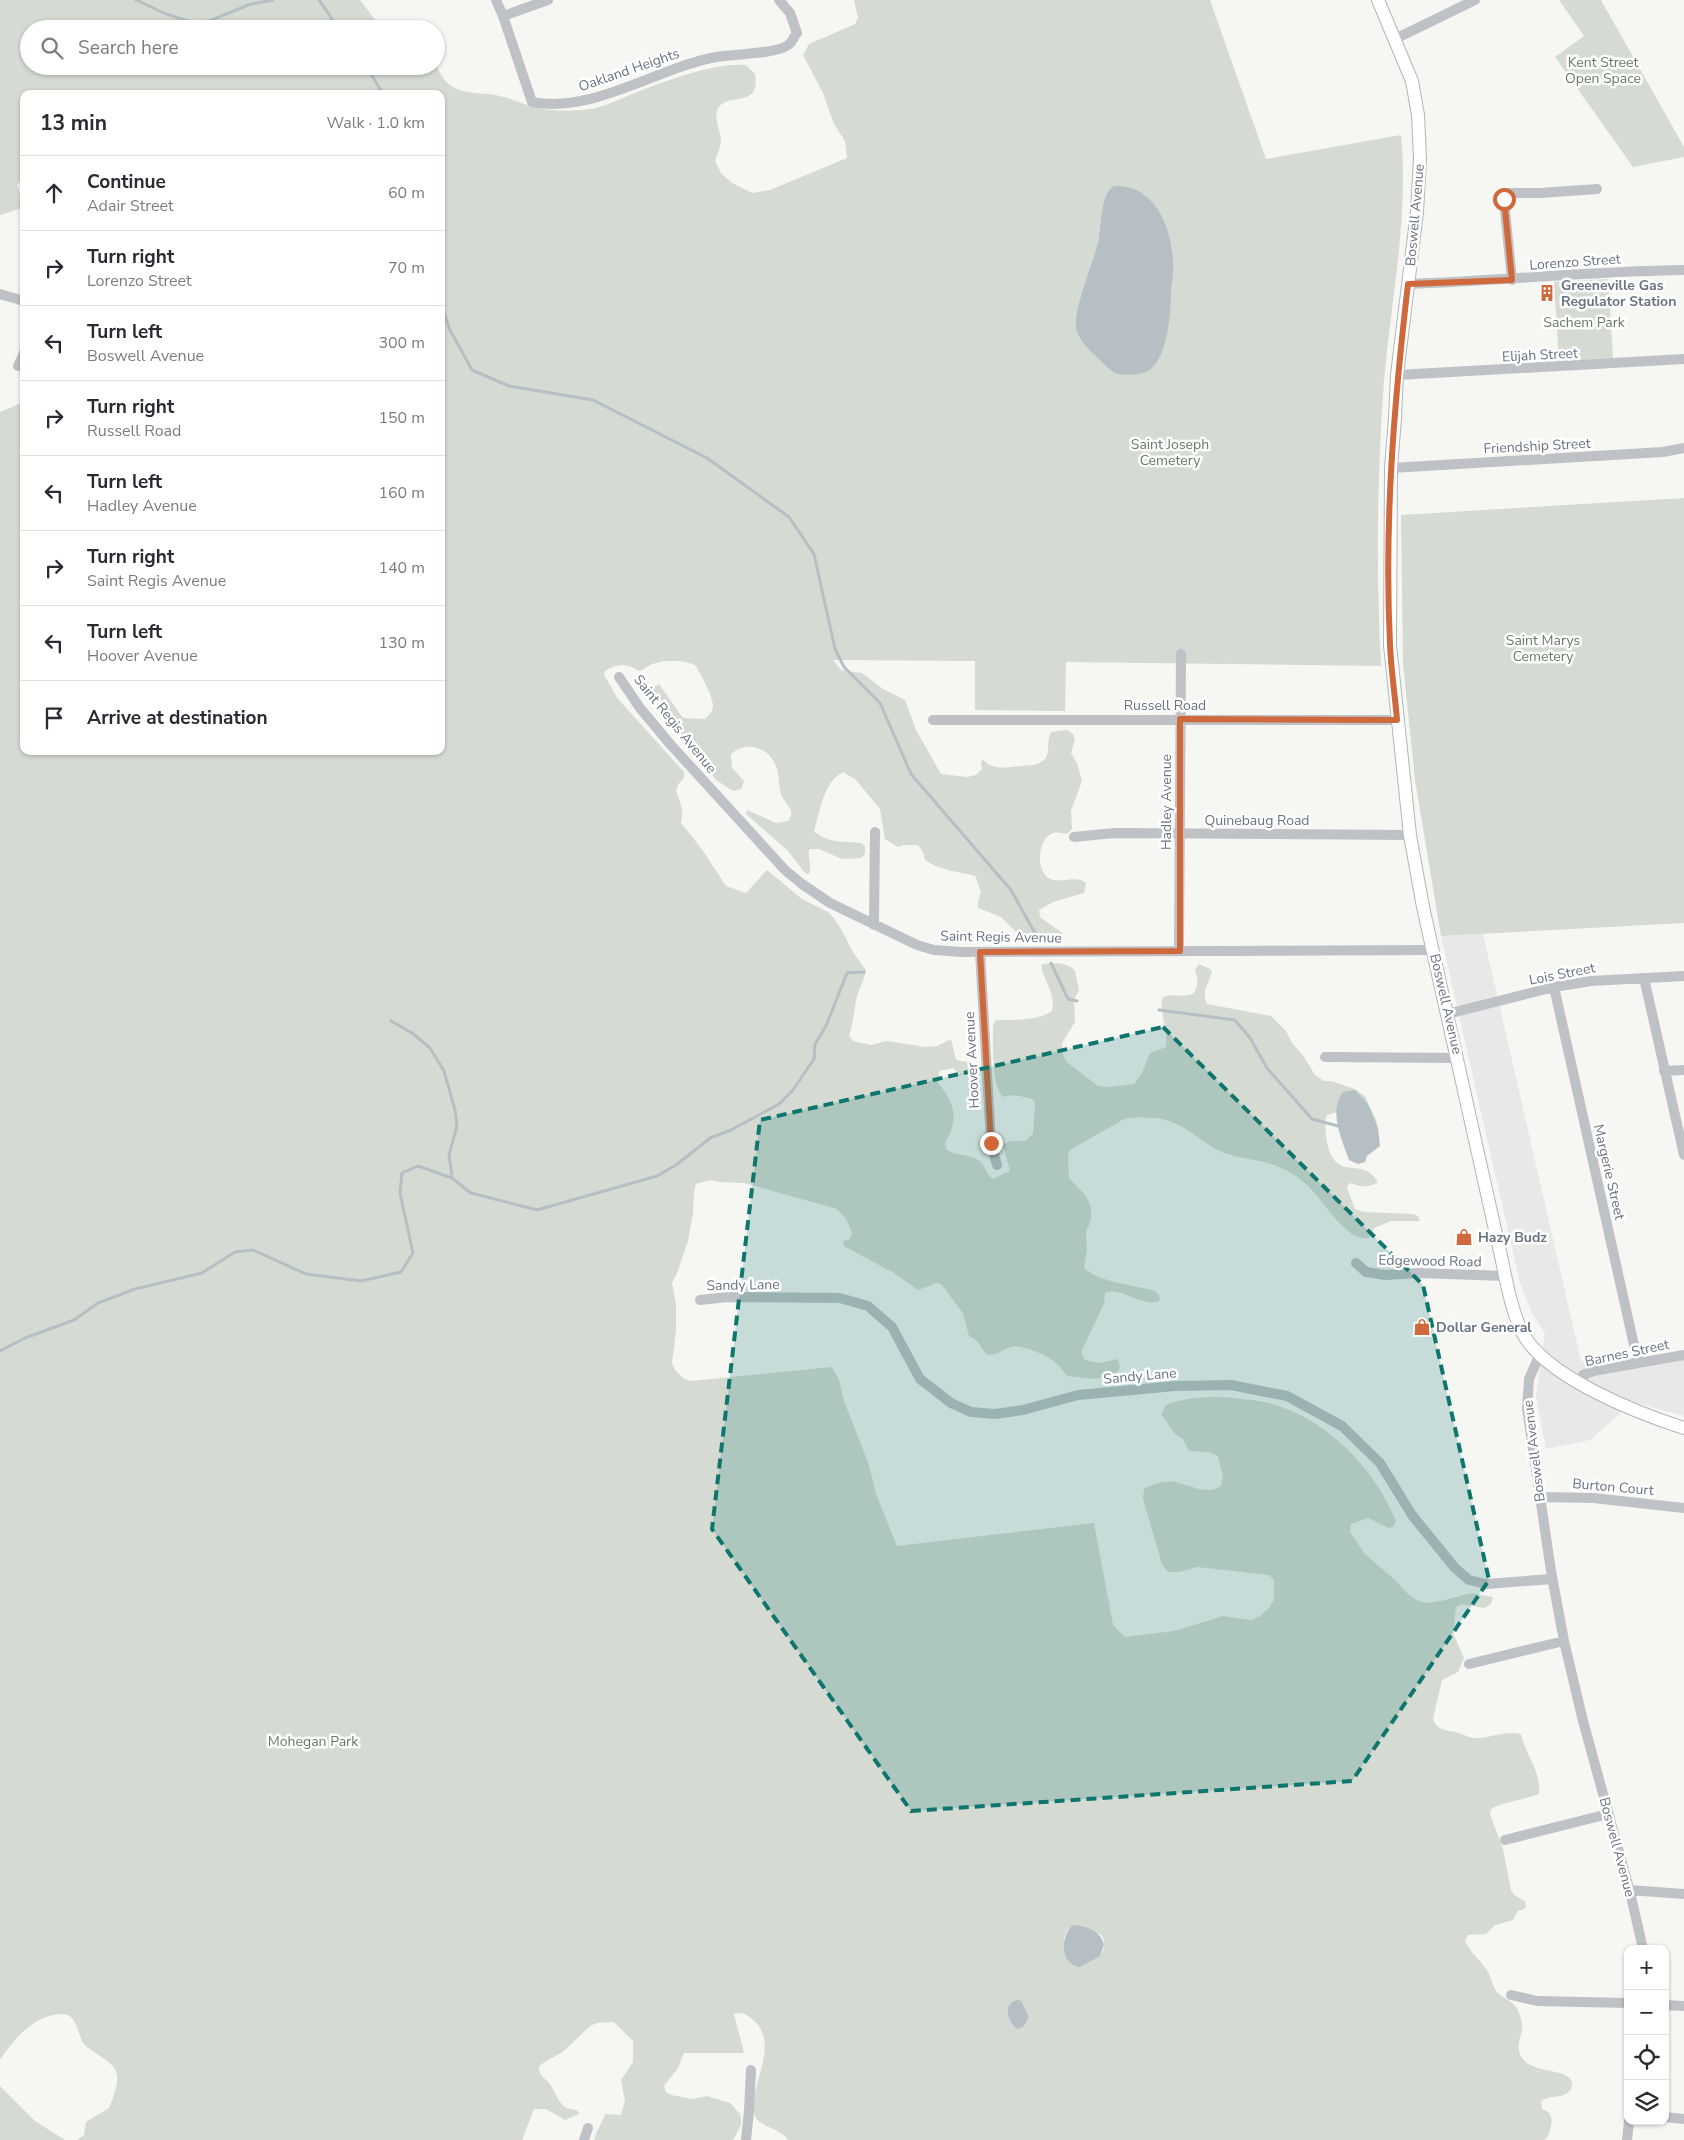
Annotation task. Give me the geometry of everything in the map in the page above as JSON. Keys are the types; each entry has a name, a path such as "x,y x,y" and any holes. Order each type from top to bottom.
{"main road":[{"name":"Boswell Avenue","path":"1378,0 1412,81 1418,115 1420,159 1417,212 1397,375 1392,468 1390,645 1410,835 1433,950 1506,1276 1521,1329 1540,1354"},
{"path":"1540,1354 1559,1370 1578,1381 1635,1410 1684,1428"}],"street":[{"name":"Oakland Heights","path":"496,0 532,102 546,104 580,102 692,63 715,57 771,51 788,46 797,33 785,2"},
{"path":"503,16 548,0"},
{"path":"1395,39 1475,0"},
{"path":"1512,280 1505,195 1510,193 1597,189"},
{"name":"Lorenzo Street","path":"1408,284 1512,280 1630,271 1684,270"},
{"path":"0,294 20,300"},
{"name":"Elijah Street","path":"1397,375 1684,360"},
{"path":"18,366 20,362"},
{"name":"Friendship Street","path":"1392,468 1650,453 1684,448"},
{"name":"Hadley Avenue","path":"1180,951 1181,654"},
{"name":"Saint Regis Avenue","path":"619,677 635,702 670,744 786,870 815,894 874,925 925,948 980,952 1433,950"},
{"name":"Russell Road","path":"933,720 1397,720"},
{"path":"874,925 875,832"},
{"name":"Quinebaug Road","path":"1074,837 1114,834 1410,835"},
{"name":"Hoover Avenue","path":"980,952 991,1143 997,1165"},
{"name":"Lois Street","path":"1447,1014 1554,987 1591,981 1684,976"},
{"path":"1644,978 1684,1155"},
{"name":"Margerie Street","path":"1554,987 1638,1363"},
{"path":"1325,1057 1458,1058"},
{"path":"1664,1071 1684,1070"},
{"name":"Edgewood Road","path":"1356,1264 1366,1272 1385,1275 1412,1273 1506,1276"},
{"name":"Sandy Lane","path":"700,1300 728,1297 840,1298 868,1306 892,1327 920,1379 950,1403 971,1412 996,1414 1023,1410 1078,1395 1175,1386 1231,1385 1287,1396 1342,1426 1380,1463 1412,1515 1455,1568 1469,1580 1486,1584 1552,1579"},
{"name":"Boswell Avenue","path":"1540,1354 1531,1372 1527,1398 1552,1579 1582,1721 1629,1890 1642,1945"},
{"name":"Barnes Street","path":"1578,1381 1580,1377 1589,1372 1684,1355"},
{"name":"Burton Court","path":"1540,1497 1577,1497 1684,1508"},
{"path":"1469,1664 1564,1641"},
{"path":"1505,1840 1608,1814"},
{"path":"1629,1890 1684,1894"},
{"path":"1511,1995 1537,2001 1624,2003"},
{"path":"1669,2005 1684,2006"},
{"path":"746,2140 750,2106 751,2070"},
{"path":"1669,2117 1684,2119"},
{"path":"1627,2140 1629,2125"},
{"path":"584,2140 588,2128"}],"highlighted area":[{"path":"1163,1027 1423,1285 1489,1580 1352,1781 911,1811 712,1529 760,1120"}],"shaded area":[{"path":"1114,186 1129,187 1142,193 1153,202 1161,214 1171,243 1173,274 1165,343 1157,362 1144,373 1126,375 1118,374 1111,370 1085,345 1076,327 1081,296 1099,239 1104,202 1106,195"},
{"path":"1483,934 1581,1361 1684,1354 1684,1416 1633,1402 1590,1440 1546,1449 1536,1396 1545,1334 1532,1313 1520,1283 1441,936"},
{"path":"1355,1090 1368,1104 1378,1128 1380,1146 1367,1156 1365,1162 1358,1164 1349,1160 1336,1117 1339,1100 1343,1092"},
{"path":"1075,1925 1094,1930 1100,1936 1104,1945 1100,1956 1080,1967 1073,1965 1069,1961 1064,1950 1065,1937 1072,1926"},
{"path":"1018,2000 1021,2001 1029,2017 1024,2026 1018,2029 1009,2018 1008,2009 1009,2005"}],"green space":[{"path":"0,0 360,0 375,20 20,20 20,75 442,75 446,82 460,90 500,96 539,108 564,111 600,107 658,84 703,70 732,65 746,65 755,74 756,85 749,96 723,103 718,108 716,116 721,142 715,161 721,173 732,183 752,193 770,190 847,158 845,141 834,124 823,93 803,55 809,44 855,24 858,18 854,0 1210,0 1266,159 1401,135 1403,197 1401,228 1384,381 1380,452 1378,595 1381,666 1066,662 1065,711 975,710 975,661 833,660 841,670 862,673 883,689 905,700 916,730 941,774 967,777 976,775 982,769 981,763 983,759 995,767 1037,764 1046,758 1051,732 1067,730 1073,734 1075,739 1071,753 1077,763 1082,781 1071,811 1072,829 1067,834 1059,832 1047,837 1040,854 1043,872 1050,879 1076,879 1086,883 1084,893 1053,902 1039,910 1040,917 1062,933 1064,940 1057,942 1025,941 1001,917 978,908 981,892 975,876 943,869 931,864 925,860 923,852 918,845 898,847 885,839 880,809 855,779 843,772 831,783 823,798 814,831 831,840 861,843 865,846 865,854 861,858 842,859 819,849 810,849 810,871 809,874 805,873 788,851 746,814 747,810 776,823 788,821 790,817 791,811 779,787 778,771 767,753 756,747 749,747 737,750 731,754 732,768 744,781 741,789 733,791 716,780 650,703 655,686 659,684 683,718 705,719 712,711 713,705 708,690 695,665 680,661 663,661 639,671 630,666 618,665 605,671 604,675 618,699 684,772 684,778 677,787 682,813 681,823 701,848 726,886 746,893 767,870 802,899 828,912 833,917 854,954 866,970 857,996 849,1036 853,1041 871,1045 887,1041 925,1047 937,1046 951,1039 956,1060 978,1064 978,1072 960,1075 953,1068 939,1071 938,1083 948,1097 953,1112 952,1126 945,1143 947,1150 978,1160 993,1179 1010,1171 1003,1145 1010,1141 1025,1141 1033,1134 1035,1105 1034,1100 1014,1096 1003,1097 999,1091 996,1083 994,1063 993,1025 996,1020 1040,1017 1052,1011 1052,997 1043,973 1042,964 1055,963 1068,966 1075,971 1079,990 1074,1000 1075,1022 1062,1043 1063,1056 1068,1063 1098,1086 1109,1087 1134,1084 1142,1073 1150,1053 1166,1047 1162,998 1169,995 1193,994 1197,983 1195,970 1199,964 1210,969 1212,972 1205,991 1207,1004 1271,1016 1286,1031 1292,1043 1304,1057 1315,1075 1324,1081 1331,1081 1355,1089 1366,1097 1376,1120 1377,1128 1338,1112 1327,1115 1325,1120 1326,1134 1331,1155 1339,1164 1367,1171 1377,1180 1377,1183 1373,1185 1361,1186 1351,1183 1348,1185 1347,1188 1355,1209 1364,1212 1414,1214 1418,1216 1420,1221 1391,1221 1374,1228 1371,1237 1363,1238 1354,1235 1345,1228 1307,1185 1288,1172 1273,1165 1218,1150 1184,1128 1166,1120 1156,1118 1124,1119 1070,1150 1068,1155 1069,1178 1086,1196 1091,1207 1091,1220 1086,1232 1087,1250 1084,1268 1108,1280 1155,1291 1160,1297 1159,1301 1145,1302 1118,1292 1105,1293 1104,1304 1081,1352 1085,1360 1099,1363 1118,1359 1120,1368 1114,1376 1093,1379 1067,1376 1053,1361 1035,1351 1022,1347 1011,1347 996,1354 986,1354 976,1340 969,1336 963,1313 941,1284 937,1283 918,1290 894,1273 844,1246 843,1241 850,1239 852,1233 847,1220 837,1209 744,1183 710,1180 696,1184 688,1241 672,1283 676,1304 676,1330 672,1363 675,1370 684,1379 691,1381 832,1367 839,1380 844,1401 869,1465 876,1494 897,1546 1094,1523 1113,1625 1125,1637 1174,1631 1223,1616 1251,1620 1260,1616 1270,1607 1274,1599 1274,1580 1269,1575 1197,1567 1179,1572 1168,1572 1162,1564 1143,1499 1144,1489 1159,1483 1171,1482 1210,1490 1221,1486 1223,1477 1218,1456 1208,1452 1189,1451 1183,1439 1175,1434 1161,1414 1166,1405 1182,1400 1208,1397 1257,1401 1279,1406 1298,1414 1332,1435 1361,1463 1373,1479 1396,1521 1393,1527 1389,1528 1368,1518 1351,1524 1350,1532 1365,1554 1418,1601 1426,1603 1441,1601 1471,1593 1493,1597 1491,1604 1484,1608 1461,1604 1456,1607 1453,1633 1464,1658 1458,1672 1442,1680 1433,1719 1442,1729 1473,1738 1509,1733 1521,1734 1536,1771 1539,1794 1495,1807 1491,1809 1490,1814 1503,1849 1511,1890 1514,1895 1525,1901 1526,1908 1518,1911 1513,1920 1495,1925 1486,1934 1468,1935 1465,1941 1488,1972 1496,1991 1517,2009 1522,2023 1519,2050 1522,2058 1535,2067 1560,2073 1571,2079 1572,2085 1567,2093 1544,2099 1541,2102 1542,2109 1549,2114 1552,2121 1547,2138 1544,2140 788,2140 785,2136 761,2123 755,2116 755,2093 762,2066 764,2040 760,2028 747,2015 740,2013 734,2014 744,2053 684,2053 678,2068 664,2086 666,2092 671,2095 693,2099 707,2096 730,2103 740,2114 741,2119 741,2125 733,2140 594,2140 605,2114 621,2115 625,2101 621,2080 633,2062 633,2041 614,2022 597,2023 590,2026 564,2051 540,2065 540,2073 550,2084 560,2102 571,2110 577,2110 579,2114 565,2120 546,2109 534,2109 522,2140 77,2140 84,2135 86,2122 109,2108 115,2092 117,2075 108,2062 84,2044 72,2018 63,2014 38,2020 18,2037 0,2059 0,412 20,404 20,755 445,755 445,90 20,90 20,181 17,185 20,194 20,209 0,215","holes":["1068,1929 1089,1930 1100,1934 1104,1939 1102,1953 1084,1965 1075,1966 1065,1954 1064,1939"]},
{"name":"Kent Street Open Space","path":"1559,0 1601,0 1684,147 1684,157 1633,167 1555,57 1584,36"},
{"name":"Sachem Park","path":"1608,279 1613,358 1559,361 1554,282"},
{"name":"Saint Marys Cemetery","path":"1684,498 1684,923 1441,936 1415,780 1403,664 1401,515"},
{"path":"0,2086 35,2121 65,2140 0,2140"}],"waterway":[{"path":"136,0 166,14 185,20"},
{"path":"211,20 251,4 273,0"},
{"path":"319,0 333,20"},
{"path":"371,75 381,90"},
{"path":"445,316 450,330 472,370 509,386 593,400 707,458 789,517 814,554 835,649 844,667 880,703 911,774 1011,890 1040,942"},
{"path":"1051,963 1068,999 1077,1001"},
{"path":"0,1351 25,1338 74,1320 98,1303 135,1289 202,1273 235,1252 253,1250 306,1274 361,1281 401,1272 413,1253 400,1193 402,1173 418,1166 452,1178 471,1193 537,1210 657,1176 676,1165 710,1138 731,1130 779,1104 793,1090 814,1059 815,1044 826,1026 847,973 864,972"},
{"path":"1159,1010 1235,1020 1250,1038 1267,1068 1312,1119 1338,1126"},
{"path":"391,1021 412,1033 430,1048 444,1071 455,1110 457,1126 449,1155 452,1177"}],"place":[{"name":"Greeneville Gas Regulator Station","path":"1547,293"},
{"name":"Hazy Budz","path":"1464,1237"},
{"name":"Dollar General","path":"1422,1327"}],"route":[{"path":"991,1143 980,952 1180,951 1180,719 1397,720 1390,645 1392,468 1397,375 1408,284 1512,280 1504,199"}],"park label":[{"name":"Saint Joseph Cemetery","path":"1170,452"},
{"name":"Mohegan Park","path":"313,1741"}]}
